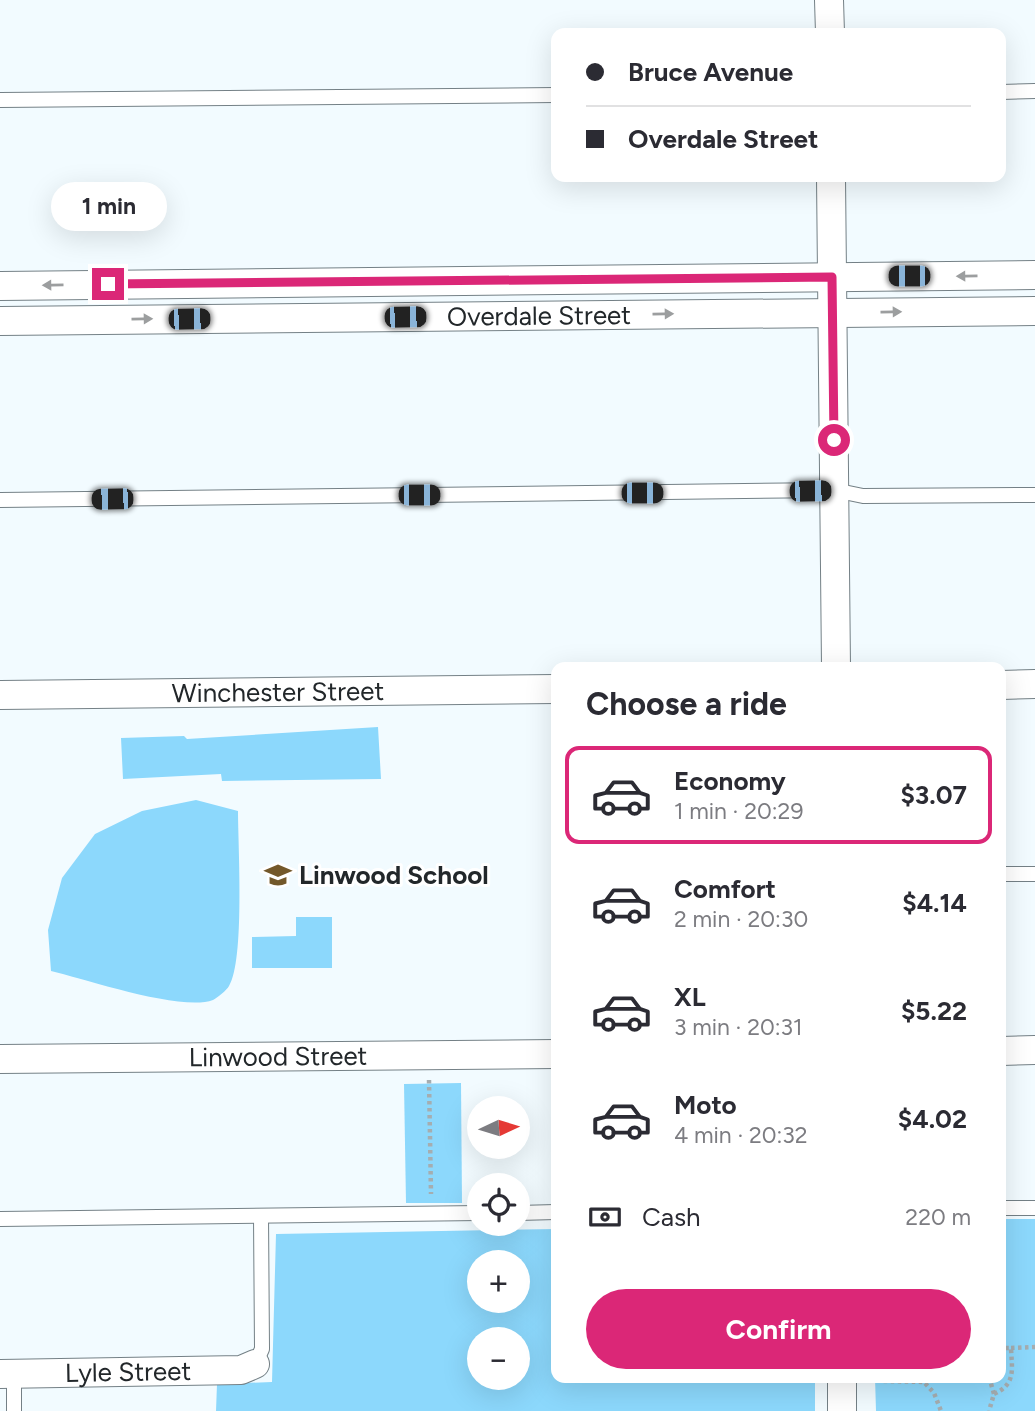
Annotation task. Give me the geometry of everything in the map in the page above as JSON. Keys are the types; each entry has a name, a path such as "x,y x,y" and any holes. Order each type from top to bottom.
{"street":[{"path":"830,0 830,28"},
{"path":"831,182 836,662"},
{"name":"Overdale Street","path":"0,286 1035,275"},
{"name":"Overdale Street","path":"0,321 1035,311"},
{"path":"1006,685 1035,684"},
{"name":"Winchester Street","path":"0,695 551,689"},
{"path":"1006,1051 1035,1050"},
{"name":"Linwood Street","path":"0,1059 551,1054"},
{"name":"Lyle Street","path":"7,1374 241,1370 255,1364"},
{"path":"842,1383 842,1411"}],"lane":[{"path":"1006,92 1035,91"},
{"path":"0,100 551,95"},
{"path":"0,500 834,490 863,496 1035,495"},
{"path":"1006,874 1035,873"},
{"path":"1006,1208 1035,1208"},
{"path":"530,1213 551,1212"},
{"path":"0,1219 467,1213"},
{"path":"255,1364 262,1349 261,1216"},
{"path":"7,1374 14,1411"}],"path":[{"path":"429,1079 431,1214"},
{"path":"1006,1348 1035,1347"},
{"path":"994,1394 1007,1388 1012,1380 1011,1348"},
{"path":"925,1383 934,1393 941,1411"},
{"path":"989,1411 994,1394 991,1383"}],"shaded area":[{"path":"378,727 381,779 222,781 221,774 123,779 121,738 184,736 187,739"},
{"path":"196,800 238,811 239,928 234,972 228,988 213,1000 199,1003 179,1002 51,971 48,930 62,878 95,834 142,811"},
{"path":"296,917 332,917 332,968 252,968 252,937 296,936"},
{"path":"461,1083 462,1203 406,1203 404,1084"},
{"path":"1006,1219 1035,1219 1035,1411 876,1411 875,1383 1006,1383"},
{"path":"530,1229 551,1229 551,1383 815,1383 815,1411 216,1411 217,1384 272,1382 276,1234 467,1231 467,1236 530,1236"}],"place":[{"name":"Linwood School","path":"278,875"}],"route":[{"path":"108,284 832,277 834,440"}]}
